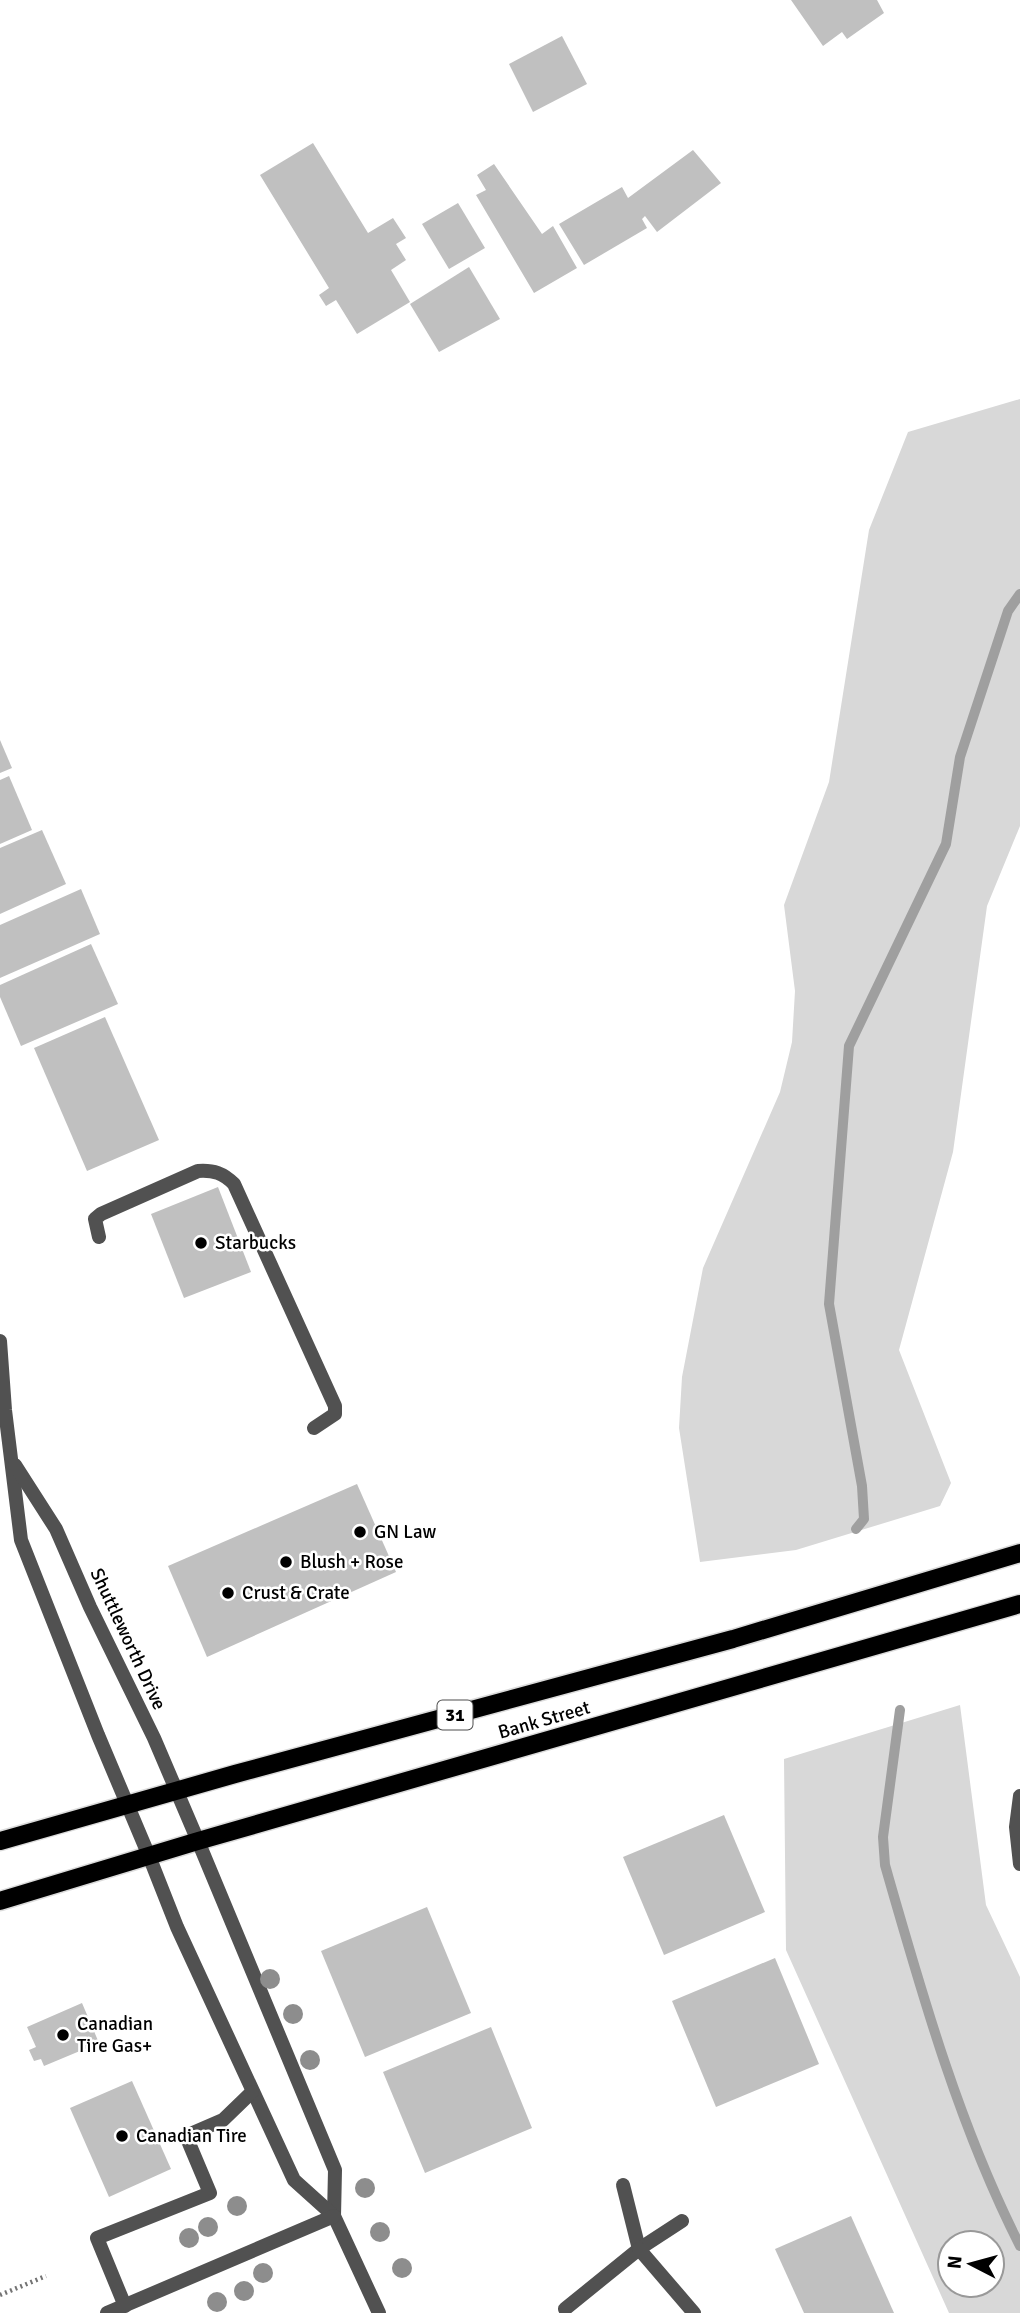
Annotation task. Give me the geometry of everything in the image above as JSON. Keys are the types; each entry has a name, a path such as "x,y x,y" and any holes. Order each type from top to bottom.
{"main road":[{"name":"Bank Street","path":"0,1841 177,1790 733,1639 1020,1553"},
{"name":"Bank Street","path":"0,1901 198,1841 1020,1604"}],"street":[{"path":"99,1237 95,1219 101,1214 198,1171 210,1170 225,1175 234,1184 335,1406 335,1415 314,1428"},
{"name":"Shuttleworth Drive","path":"0,1341 6,1464 21,1540 52,1623 177,1927 252,2092 294,2180 334,2216"},
{"name":"Shuttleworth Drive","path":"6,1464 57,1529 90,1607 177,1790 335,2170 334,2216"},
{"path":"1020,1796 1016,1827 1020,1864"},
{"path":"125,2306 97,2238 210,2193 186,2136 223,2120 252,2092"},
{"path":"623,2185 639,2249 694,2313"},
{"path":"107,2313 334,2216 379,2313"},
{"path":"565,2309 639,2249 682,2221"}],"path":[{"path":"0,2295 46,2276"}],"shaded area":[{"path":"1020,399 1020,826 987,906 953,1152 899,1350 951,1483 940,1506 796,1550 700,1562 679,1428 682,1377 703,1268 780,1092 792,1042 795,991 784,905 829,782 869,530 908,432"},
{"path":"960,1705 986,1905 1020,1977 1020,2313 949,2313 943,2299 1006,2299 1006,2229 936,2229 936,2284 786,1950 784,1759"}],"building":[{"path":"791,0 877,0 884,13 847,39 842,32 823,46"},
{"path":"562,36 587,84 533,112 509,64"},
{"path":"313,143 368,233 393,218 406,238 396,244 406,260 391,270 410,302 357,334 336,300 326,306 319,295 329,288 260,175"},
{"path":"693,150 721,183 657,232 645,216 642,219 647,228 584,265 559,224 622,187 628,198"},
{"path":"494,164 542,234 553,226 577,268 534,293 476,195 486,190 477,175"},
{"path":"458,203 485,248 449,269 422,224"},
{"path":"469,267 500,319 439,352 410,304"},
{"path":"0,740 12,768 0,773"},
{"path":"9,776 32,830 0,844 0,780"},
{"path":"42,830 66,884 0,914 0,848"},
{"path":"81,889 100,934 0,978 0,925"},
{"path":"91,944 118,1004 21,1046 0,997 0,985"},
{"path":"105,1017 159,1140 87,1171 34,1048"},
{"name":"Starbucks","path":"218,1187 251,1272 184,1298 151,1214"},
{"path":"357,1484 396,1572 207,1657 168,1566"},
{"path":"724,1815 765,1912 664,1955 623,1857"},
{"path":"427,1907 471,2013 365,2057 321,1951"},
{"path":"775,1958 819,2064 716,2107 672,2001"},
{"name":"Canadian Tire Gas+","path":"82,2003 99,2043 44,2066 41,2059 34,2061 29,2050 36,2047 27,2027"},
{"path":"491,2027 532,2128 425,2173 383,2072"},
{"path":"132,2081 171,2169 109,2197 70,2108"},
{"path":"851,2216 894,2313 804,2313 775,2249"}],"waterway":[{"path":"856,1529 864,1519 862,1486 829,1304 849,1046 946,844 960,757 1008,611 1020,594"},
{"path":"900,1710 883,1837 885,1865 928,2011 960,2107 978,2154 1020,2246"}],"place":[{"name":"Starbucks","path":"201,1243"},
{"name":"GN Law","path":"360,1532"},
{"name":"Blush + Rose","path":"286,1562"},
{"name":"Crust & Crate","path":"228,1593"},
{"name":"Canadian Tire Gas+","path":"63,2035"},
{"name":"Canadian Tire","path":"122,2136"}]}
